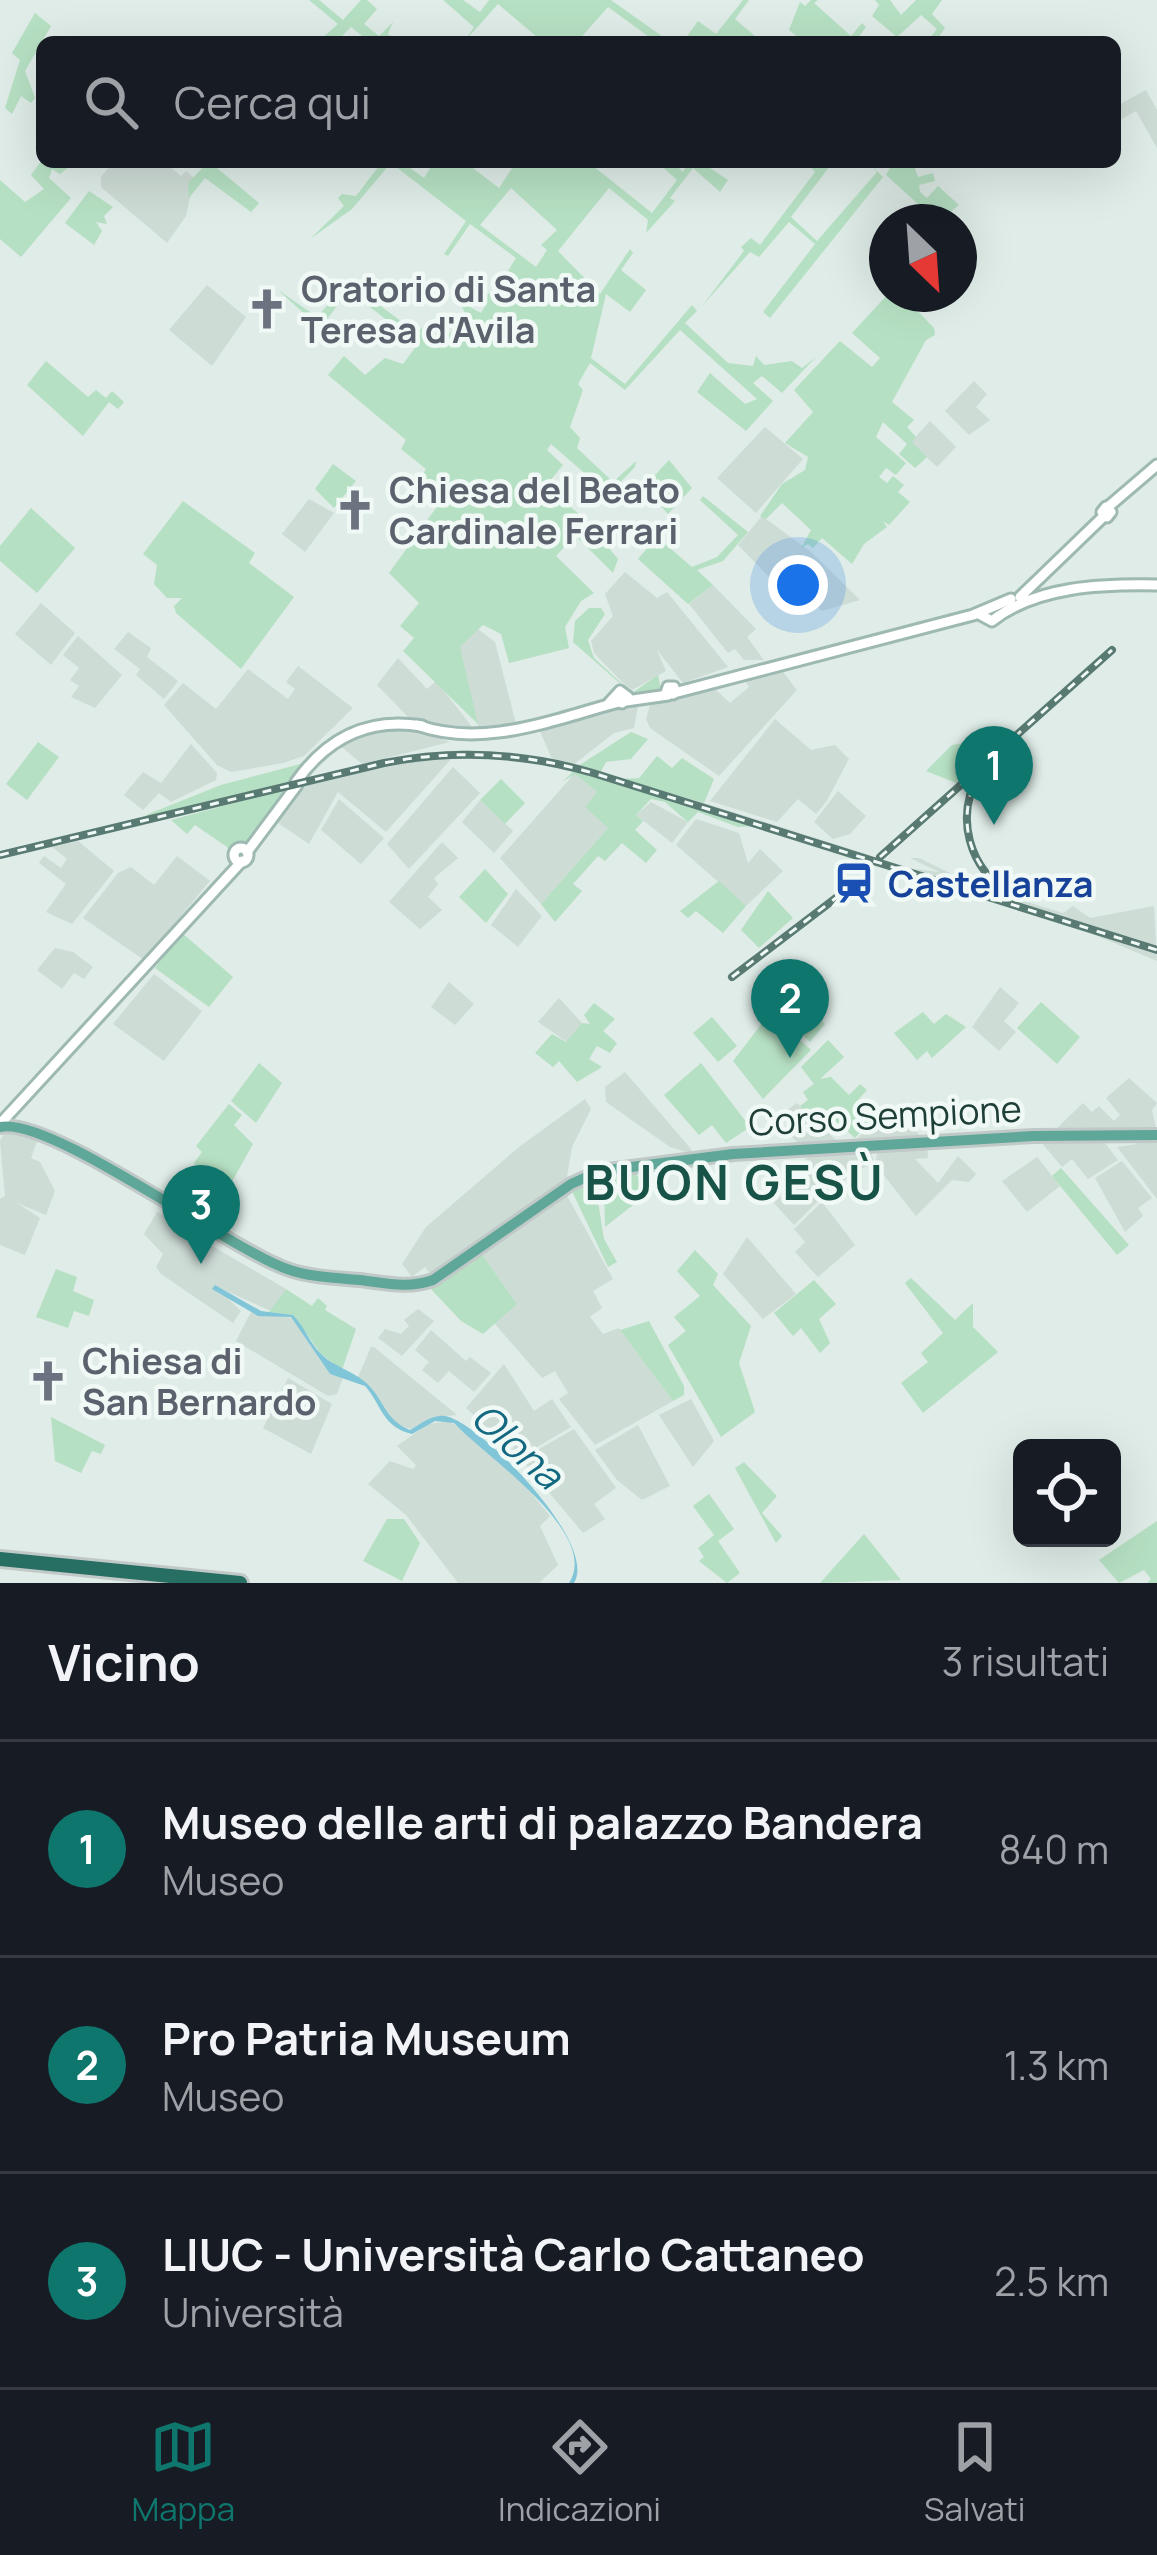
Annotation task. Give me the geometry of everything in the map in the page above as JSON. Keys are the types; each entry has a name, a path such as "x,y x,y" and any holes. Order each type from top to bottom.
{"highway":[{"path":"0,1561 199,1583"},
{"path":"0,1561 240,1583"}],"main road":[{"path":"5,1124 230,870 332,743 358,729 417,725 475,734 500,732 973,615 989,613 993,620 1157,465"},
{"path":"1017,600 1093,586 1155,585"},
{"name":"Corso Sempione","path":"5,1124 67,1145 206,1231 280,1266 374,1282 430,1281 602,1174 730,1154 1032,1136 1157,1136"}],"shaded area":[{"path":"1146,90 1157,110 1157,148 1136,111 1121,120 1121,104"},
{"path":"108,168 171,168 181,176 186,171 194,178 186,216 167,243 101,187"},
{"path":"207,285 246,317 212,366 169,330"},
{"path":"974,381 987,394 976,407 990,420 969,435 945,411"},
{"path":"930,421 956,447 937,467 911,442"},
{"path":"765,427 803,459 756,513 717,478"},
{"path":"309,499 334,513 305,552 282,534"},
{"path":"762,516 811,552 860,600 822,611 781,573 773,581 738,545"},
{"path":"625,572 657,598 667,592 728,667 683,683 657,650 666,671 632,690 624,684 594,653 591,641 613,616 605,594"},
{"path":"713,585 756,629 747,637 764,660 744,660 735,649 728,653 689,604"},
{"path":"41,603 75,633 51,665 15,634"},
{"path":"478,629 495,642 516,724 479,731 459,648"},
{"path":"128,632 151,648 147,657 178,681 164,699 136,675 140,669 114,649"},
{"path":"78,636 122,675 95,708 71,697 79,686 70,680 79,668 63,655"},
{"path":"398,658 427,689 436,681 473,728 411,720 377,685"},
{"path":"298,666 353,708 304,756 283,763 231,772 217,765 164,705 183,683 216,709 248,669 288,699 295,689 286,682"},
{"path":"780,668 797,690 719,776 650,728 646,719 651,702 712,686 730,703 749,687 742,676"},
{"path":"639,701 634,728 614,733 568,769 487,755 409,759 452,758 386,832 338,792 309,844 278,823 302,786 375,768 300,785 362,764 338,744 360,733 408,728 450,742 370,762 462,750 552,759 539,729"},
{"path":"775,719 811,750 835,745 849,759 826,802 816,814 798,799 777,822 710,801"},
{"path":"191,744 217,773 216,780 171,802 159,793 143,810 124,795 143,772 161,783"},
{"path":"578,766 704,803 876,857 575,770"},
{"path":"453,767 480,793 409,869 387,844"},
{"path":"575,773 598,793 608,828 541,904 500,858"},
{"path":"838,791 866,816 850,834 833,839 814,822"},
{"path":"339,799 384,838 361,864 321,830"},
{"path":"480,800 513,831 494,853 462,822"},
{"path":"651,802 688,822 672,843 636,815"},
{"path":"696,819 739,833 748,863 760,849 783,871 746,906 676,845"},
{"path":"78,841 114,871 72,924 46,912 66,884 39,863 44,856 61,868 67,859 52,847"},
{"path":"442,842 458,858 434,878 438,884 428,897 442,910 420,929 389,902"},
{"path":"177,856 210,881 144,960 83,918 118,873 131,867 154,885"},
{"path":"910,858 979,887 1063,913 1073,906 1090,918 1154,906 1157,961 1066,923 912,877 915,869 939,872"},
{"path":"516,889 542,916 518,947 491,925"},
{"path":"55,948 73,952 93,967 84,979 74,973 62,989 37,970"},
{"path":"154,974 202,1011 164,1061 113,1024"},
{"path":"449,982 474,1004 455,1025 431,1007"},
{"path":"1000,987 1019,1003 1004,1021 1016,1032 999,1051 972,1027"},
{"path":"559,998 582,1023 567,1042 538,1022"},
{"path":"625,1072 692,1154 670,1147 606,1102 605,1087"},
{"path":"1129,1078 1157,1103 1152,1110 1157,1132 1054,1131 1083,1103 1092,1112 1099,1106 1114,1121 1120,1115 1106,1098"},
{"path":"585,1099 591,1109 572,1147 566,1183 432,1276 425,1267 412,1277 402,1264 426,1227 519,1147"},
{"path":"797,1103 839,1143 802,1147 784,1129 791,1120 783,1113"},
{"path":"891,1104 923,1139 858,1144 855,1141"},
{"path":"6,1130 38,1139 31,1158 40,1162 55,1191 46,1215 17,1203 40,1218 25,1255 0,1245 0,1199 5,1196 0,1141"},
{"path":"1135,1138 1157,1139 1157,1199 1117,1147 1137,1144"},
{"path":"1102,1139 1118,1160 1088,1179 1072,1159 1062,1167 1041,1142"},
{"path":"927,1145 928,1158 915,1159 938,1183 958,1156 976,1174 969,1182 952,1180 916,1216 875,1164 878,1149"},
{"path":"869,1149 874,1161 832,1188 805,1160 812,1153"},
{"path":"1037,1157 1060,1186 1027,1212 1002,1181"},
{"path":"1122,1161 1152,1198 1138,1208 1143,1216 1125,1232 1095,1178"},
{"path":"807,1170 829,1190 794,1225 774,1203"},
{"path":"565,1192 613,1279 593,1291 602,1308 590,1317 603,1334 619,1328 673,1401 595,1445 559,1399 568,1393 555,1371 542,1378 494,1323 517,1304 481,1253"},
{"path":"822,1202 855,1245 818,1277 795,1252 805,1242 794,1229"},
{"path":"157,1212 202,1234 207,1243 286,1289 271,1311 215,1286 241,1311 233,1323 161,1274 156,1267 163,1254 144,1234"},
{"path":"747,1237 796,1294 763,1319 723,1274"},
{"path":"418,1309 434,1321 402,1356 378,1338 385,1329 401,1334 409,1326 404,1320"},
{"path":"251,1312 292,1318 330,1374 343,1378 337,1394 328,1396 236,1341"},
{"path":"431,1330 466,1361 470,1357 491,1373 474,1392 449,1371 438,1383 422,1370 429,1362 415,1350"},
{"path":"371,1347 457,1415 433,1417 411,1429 399,1425 381,1410 374,1391 358,1377"},
{"path":"504,1364 534,1411 552,1399 571,1427 520,1457 512,1450 517,1441 502,1422 491,1431 466,1408"},
{"path":"288,1378 332,1404 311,1454 263,1428"},
{"path":"691,1399 714,1441 693,1467 659,1415"},
{"path":"450,1421 520,1479 550,1516 540,1526 558,1565 539,1583 458,1583 406,1515 368,1484 390,1461 413,1469 416,1465 397,1446 428,1424"},
{"path":"638,1425 670,1486 642,1500 617,1480 595,1450"},
{"path":"574,1429 616,1488 594,1504 605,1519 583,1533 526,1465 527,1456"}],"green space":[{"path":"309,0 319,0 343,20 361,0 367,0 377,9 364,24 379,36 362,36 351,27 342,36 325,36 338,24"},
{"path":"443,0 463,0 480,12 489,0 611,0 662,36 648,36 608,7 582,36 536,36 498,4 468,36 474,27"},
{"path":"743,0 749,0 735,19 755,36 687,36 698,21 716,34"},
{"path":"818,0 814,3 851,36 796,36 789,30 800,2 805,6"},
{"path":"875,0 890,0 901,15 916,0 942,0 932,14 945,28 939,36 931,36 937,29 921,15 896,36 872,16 879,5"},
{"path":"35,13 51,26 45,36 36,36 36,52 25,71 35,98 31,103 21,96 12,114 5,108 20,60 12,53"},
{"path":"36,168 68,168 60,174 52,169 49,178 71,198 21,257 0,239 0,180 25,202 44,189 31,175"},
{"path":"202,168 217,168 259,203 251,212 205,178 189,198 188,183"},
{"path":"377,168 387,168 352,209 310,239 344,206 338,198 356,196"},
{"path":"397,168 410,168 424,178 430,168 473,168 499,188 512,168 596,168 652,213 677,180 664,168 683,172 693,168 670,198 675,201 646,233 648,220 609,188 558,251 600,294 630,249 633,253 621,270 646,290 630,312 606,294 591,358 625,384 692,305 697,311 685,323 728,363 753,366 756,356 764,365 792,361 802,368 816,357 782,393 762,376 753,383 773,401 746,431 697,392 710,373 745,404 757,399 680,330 625,390 590,363 578,384 583,390 570,427 580,438 577,448 613,482 636,461 635,467 602,501 604,490 551,444 547,450 563,465 545,487 583,517 618,559 613,573 575,535 556,556 594,593 581,601 565,627 569,648 509,663 501,634 483,625 460,647 478,724 403,651 414,638 400,626 419,603 389,573 444,497 421,477 426,469 401,449 406,440 328,375 344,356 365,375 385,358 403,364 418,344 349,291 320,328 277,289 317,317 348,282 417,333 427,323 447,337 465,313 459,301 481,313 485,306 480,300 498,287 516,258 470,224 448,256 444,254 466,221","holes":["511,188 557,230 541,245 547,250 536,267 480,225"]},
{"path":"693,168 710,168 728,180 720,192"},
{"path":"811,168 828,168 791,217 817,241 877,172 873,168 883,177 770,318 763,312 815,244 789,222 759,257 750,252 702,306 744,251 741,247 751,238 760,245 815,172"},
{"path":"890,168 915,168 918,177 933,173 935,181 919,185 920,192 927,198 938,186 958,204 918,204 886,175"},
{"path":"89,191 113,207 104,216 107,224 96,222 102,231 94,245 65,223"},
{"path":"871,312 919,312 935,335 926,340 892,402 914,420 907,427 916,437 912,442 927,457 915,468 899,454 907,444 883,422 876,437 906,463 896,475 886,468 879,477 887,483 893,476 904,485 898,492 910,502 889,525 883,521 887,527 864,544 852,564 822,538 813,548 808,544 801,548 811,530 782,503 766,519 760,516 782,484 805,470 808,457 785,443 813,412 794,390 840,341 872,367 880,358 852,333"},
{"path":"46,361 88,397 96,390 106,398 112,391 124,402 118,409 109,402 83,436 27,385"},
{"path":"669,460 692,488 668,514 644,487"},
{"path":"333,464 356,481 334,508 315,489"},
{"path":"703,496 748,532 723,561 697,570 713,585 688,604 638,559 657,537 692,567 717,557 738,535 700,500"},
{"path":"183,501 255,553 249,563 294,597 241,669 176,613 174,606 182,598 167,598 154,584 157,565 143,554"},
{"path":"31,508 75,548 37,593 0,561 0,546"},
{"path":"589,608 601,608 605,614 588,640 594,658 632,693 658,675 661,689 632,694 573,642 575,621"},
{"path":"631,732 648,739 631,759 606,762 600,773 578,766"},
{"path":"982,740 995,751 959,784 926,771 952,745"},
{"path":"38,742 59,757 27,800 6,784"},
{"path":"657,756 672,768 682,758 714,779 704,803 621,779 639,778"},
{"path":"304,763 294,782 150,818 146,815 221,785"},
{"path":"575,770 762,826 738,827 698,812 688,822 665,802 651,799 636,815 643,821 635,830 657,850 646,863 622,843 605,861 598,856 573,884 582,891 555,922 541,904 608,828 585,807 597,792 575,774 562,782"},
{"path":"501,779 525,803 505,824 480,800"},
{"path":"291,788 247,845 230,849 195,825 187,834 171,820"},
{"path":"485,869 508,894 486,923 459,897"},
{"path":"719,881 746,906 723,933 696,911 688,918 680,911"},
{"path":"768,891 793,918 759,948 741,930"},
{"path":"182,933 233,977 209,1007 155,968"},
{"path":"788,990 825,1024 810,1042 774,1008"},
{"path":"1041,1002 1080,1037 1057,1064 1017,1028"},
{"path":"594,1003 615,1019 603,1031 617,1043 610,1053 597,1046 589,1059 602,1067 577,1082 559,1061 553,1067 535,1053 552,1034 566,1042 582,1023 590,1024 584,1015"},
{"path":"923,1012 934,1024 946,1014 966,1027 932,1058 927,1051 917,1060 894,1033"},
{"path":"770,1013 811,1050 763,1099 733,1061"},
{"path":"712,1017 737,1046 718,1062 693,1033"},
{"path":"828,1040 844,1057 820,1079 831,1077 849,1095 860,1084 867,1090 856,1102 873,1119 855,1138 821,1108 811,1117 800,1106 808,1100 803,1092 814,1084 801,1067"},
{"path":"259,1063 282,1083 256,1123 231,1101"},
{"path":"701,1063 750,1127 726,1143 712,1125 699,1135 664,1095"},
{"path":"229,1104 242,1115 234,1125 253,1144 225,1194 207,1210 212,1215 206,1222 176,1205 202,1173 194,1163 202,1152 196,1146"},
{"path":"1061,1168 1129,1245 1117,1255 1052,1176"},
{"path":"635,1171 647,1194 605,1227 604,1183 614,1172"},
{"path":"594,1177 604,1239 617,1262 608,1267 570,1187"},
{"path":"695,1250 718,1274 713,1285 751,1326 739,1363 755,1412 721,1437 668,1345 686,1331 674,1317 700,1296 677,1271"},
{"path":"481,1253 517,1304 483,1334 461,1321 430,1288"},
{"path":"56,1269 77,1277 73,1291 94,1300 89,1316 74,1311 68,1328 36,1317"},
{"path":"911,1278 955,1320 973,1303 973,1327 998,1352 923,1413 901,1383 928,1362 921,1353 943,1333 905,1283"},
{"path":"814,1280 836,1304 819,1319 830,1343 820,1353 801,1328 793,1336 774,1313"},
{"path":"286,1289 312,1306 318,1298 327,1306 325,1310 356,1329 342,1370 321,1354 293,1315 269,1312"},
{"path":"649,1321 684,1386 684,1395 673,1401 620,1330"},
{"path":"51,1417 105,1445 101,1454 92,1451 81,1473 55,1461"},
{"path":"744,1462 777,1496 762,1513 782,1536 776,1543 735,1468"},
{"path":"709,1494 734,1529 718,1541 740,1573 727,1583 699,1561 704,1557 698,1548 714,1535 693,1506"},
{"path":"387,1519 404,1519 420,1543 402,1581 363,1561"},
{"path":"1157,1521 1157,1583 1147,1583 1151,1579 1144,1570 1119,1583 1099,1560"},
{"path":"864,1534 901,1580 820,1583"}],"water":[{"path":"215,1285 261,1311 293,1315 322,1355 364,1381 389,1414 410,1430 445,1416 461,1423 532,1486 569,1541 534,1496 454,1423 435,1421 412,1434 402,1431 388,1421 365,1386 330,1374 291,1317 258,1316 212,1289"}],"railway":[{"path":"880,857 1112,650"},
{"path":"0,855 384,763 436,756 515,757 593,773 1157,950"},
{"path":"980,772 968,807 970,841 985,872 1013,896"},
{"path":"732,977 849,888"}],"place":[{"name":"Oratorio di Santa Teresa d'Avila","path":"267,309"},
{"name":"Chiesa del Beato Cardinale Ferrari","path":"355,510"},
{"name":"Museo delle arti di palazzo Bandera","path":"994,825"},
{"name":"Castellanza","path":"854,883"},
{"name":"Pro Patria Museum","path":"790,1058"},
{"name":"LIUC - Università Carlo Cattaneo","path":"201,1264"},
{"name":"Chiesa di San Bernardo","path":"48,1381"}],"district":[{"name":"BUON GESÙ","path":"735,1181"}],"water label":[{"name":"Olona","path":"518,1445"}]}
